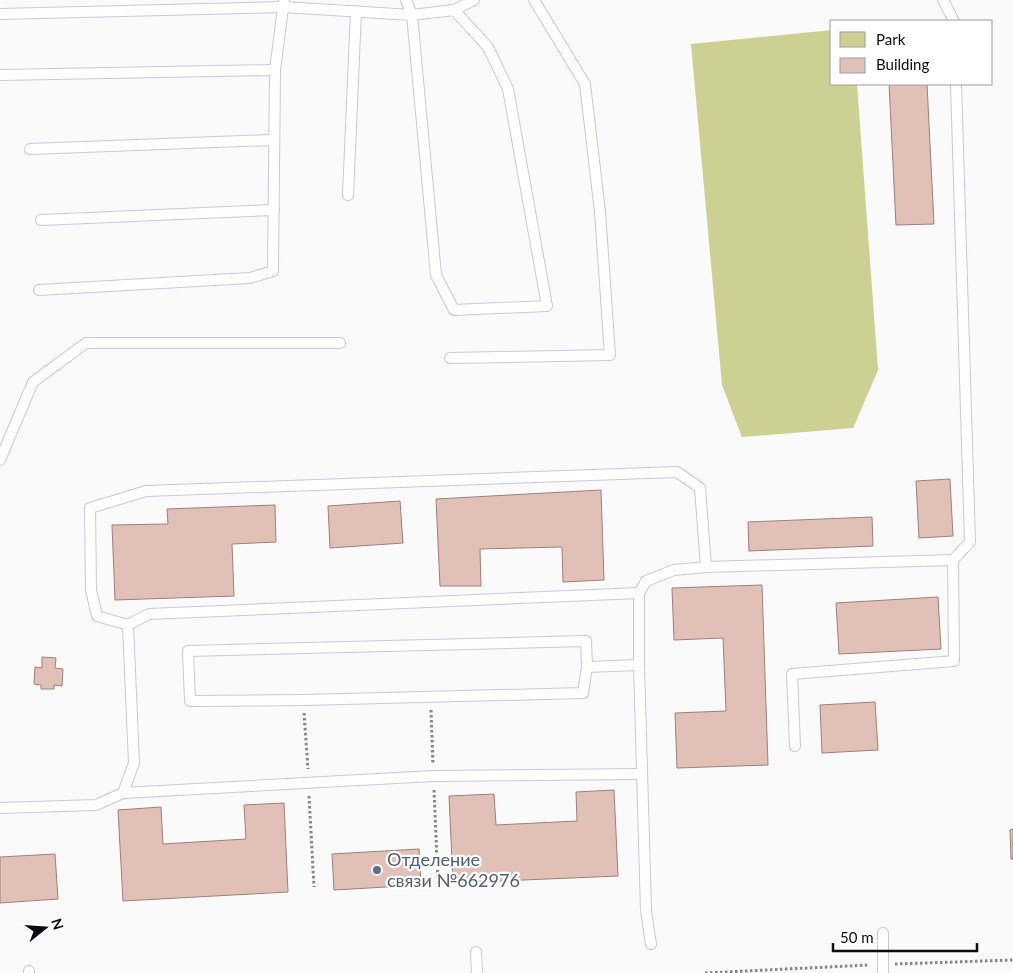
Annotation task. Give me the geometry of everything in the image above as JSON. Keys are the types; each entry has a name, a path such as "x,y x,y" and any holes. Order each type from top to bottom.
{"lane":[{"path":"406,0 412,15 436,275 454,310 547,306 508,88 488,47 454,10"},
{"path":"0,14 283,4 412,15 454,10 474,0"},
{"path":"450,358 610,355 600,212 584,84 534,0"},
{"path":"943,0 953,20"},
{"path":"39,290 250,278 272,271 274,210 272,140 275,70 283,4"},
{"path":"348,195 356,10"},
{"path":"0,75 275,70"},
{"path":"795,746 792,674 954,661 953,560 970,542 956,85"},
{"path":"30,149 272,140"},
{"path":"41,220 274,210"},
{"path":"0,460 33,382 86,343 340,343"},
{"path":"639,593 149,614 128,625 97,616 91,590 90,508 146,491 677,472 700,488 706,567"},
{"path":"651,944 646,911 639,665 639,593 646,581 674,570 706,567 953,560"},
{"path":"123,793 134,764 128,625"},
{"path":"586,641 587,668 583,693 304,700 190,700 188,651 586,641"},
{"path":"587,668 639,665"},
{"path":"0,808 96,805 123,793 434,776 641,774"},
{"path":"883,933 883,969"},
{"path":"476,952 476,973"}],"path":[{"path":"705,973 883,969 1013,960"}],"green space":[{"path":"830,30 830,85 857,85 878,370 853,428 742,437 722,385 691,44"}],"building":[{"path":"889,85 927,85 934,224 896,225"},
{"path":"950,479 953,536 919,538 916,481"},
{"path":"601,490 604,580 563,582 562,547 480,549 481,586 440,586 436,499"},
{"path":"400,501 403,543 330,548 328,506"},
{"path":"275,505 276,542 232,544 234,596 115,600 112,525 168,524 167,509"},
{"path":"872,517 873,546 749,551 748,522"},
{"path":"762,585 768,765 677,768 675,713 726,711 723,638 674,640 672,588"},
{"path":"938,597 941,649 839,654 836,603"},
{"path":"42,657 56,658 55,668 63,669 62,686 54,685 54,689 41,689 41,685 34,684 35,667 42,668"},
{"path":"875,702 878,750 822,753 820,705"},
{"path":"614,790 618,876 453,883 449,796 494,794 496,825 577,821 576,792"},
{"path":"284,803 288,892 123,901 118,810 161,807 163,844 246,839 244,805"},
{"path":"1013,829 1013,859 1011,859 1010,830"},
{"name":"Отделение связи №662976","path":"419,849 421,885 334,890 332,854"},
{"path":"55,854 58,899 0,903 0,857"}],"place":[{"name":"Отделение связи №662976","path":"377,870"}]}
